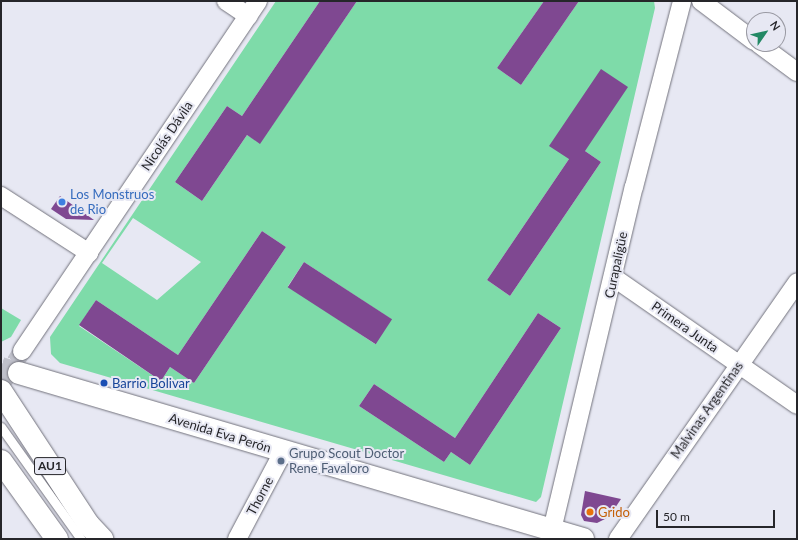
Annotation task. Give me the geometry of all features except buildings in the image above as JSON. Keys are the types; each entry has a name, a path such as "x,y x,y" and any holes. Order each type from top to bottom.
{"main road":[{"name":"Avenida Eva Perón","path":"19,373 551,534 583,539"},
{"name":"AU1","path":"1,391 88,524 102,539"},
{"name":"AU1","path":"1,461 57,539"}],"street":[{"path":"226,1 248,16"},
{"name":"Nicolás Dávila","path":"22,351 258,1"},
{"name":"Curapaligüe","path":"551,534 682,1"},
{"path":"700,1 746,34"},
{"path":"770,52 797,72"},
{"path":"1,196 89,253"},
{"name":"Primera Junta","path":"613,277 797,405"},
{"name":"Malvinas Argentinas","path":"618,539 797,282"},
{"name":"Thorne","path":"237,539 283,452"}],"lane":[{"path":"1,427 81,539"}],"green space":[{"path":"276,1 320,1 242,116 227,106 175,182 202,201 247,135 260,143 357,1 544,1 497,68 521,85 579,1 654,1 655,8 541,497 536,502 60,363 51,354 50,337","holes":["585,151 601,162 510,296 487,280 569,159","133,218 201,262 157,300 102,263","262,231 286,247 194,383 170,367 161,381 79,326 96,300 178,355","304,262 391,319 375,344 288,286","538,313 561,328 470,465 451,452 444,462 359,406 374,384 455,438"]},
{"path":"1,308 21,320 11,337 1,342"}],"tunnel":[{"path":"1,385 22,351"},
{"path":"1,368 19,373"}],"place":[{"name":"Los Monstruos de Rio","path":"62,202"},
{"name":"Barrio Bolivar","path":"104,383"},
{"name":"Grupo Scout Doctor Rene Favaloro","path":"281,461"},
{"name":"Grido","path":"590,512"}]}
